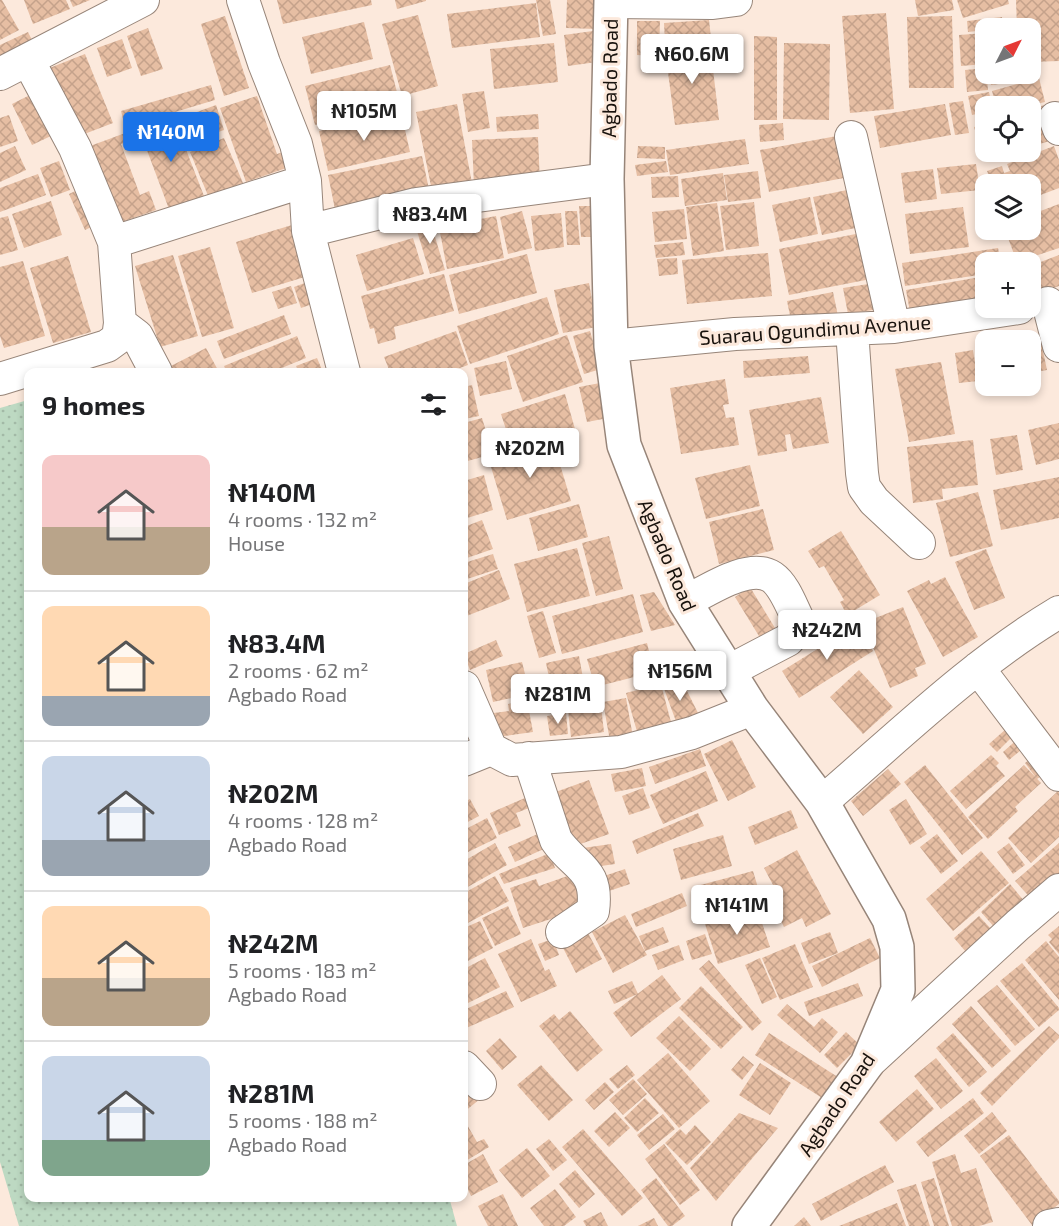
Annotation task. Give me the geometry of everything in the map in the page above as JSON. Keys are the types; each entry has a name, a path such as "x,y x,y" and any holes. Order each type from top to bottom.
{"main road":[{"name":"Agbado Road","path":"611,1 607,179 611,346 624,445 685,602 752,709 822,802 889,919 897,947 898,990 867,1065 748,1226"}],"street":[{"path":"36,368 107,346 118,338 120,323 114,242 75,148 14,67 143,0"},
{"path":"243,0 264,63 296,144 305,181 308,231 343,368"},
{"path":"611,1 713,3 736,0"},
{"path":"851,137 894,327"},
{"path":"308,231 416,204 607,179"},
{"path":"114,242 305,181"},
{"path":"1041,308 1059,346"},
{"name":"Suarau Ogundimu Avenue","path":"611,346 735,334 894,327 975,314"},
{"path":"120,323 137,336 154,368"},
{"path":"852,330 861,473 864,487 874,501 919,543"},
{"path":"0,379 24,372"},
{"path":"685,602 746,572 760,573 773,578 786,596 799,621 789,640 729,671"},
{"path":"822,802 978,668 1059,612"},
{"path":"978,668 1059,775"},
{"path":"468,708 477,755 512,760 621,752 692,733 752,709"},
{"path":"529,758 556,840 563,850 583,866 589,877 594,898 593,911 562,932"},
{"path":"867,1065 1059,890"},
{"path":"1049,1226 1059,1224"}],"green space":[{"path":"24,401 24,1202 450,1202 457,1226 19,1226 0,1162 0,408"}],"building":[{"path":"0,0 19,30 0,40"},
{"path":"24,0 66,0 70,9 33,24"},
{"path":"70,0 90,0 73,7"},
{"path":"277,0 371,0 372,5 283,24"},
{"path":"395,0 426,0 426,1 397,9"},
{"path":"536,0 550,0 556,34 543,36"},
{"path":"567,0 597,0 596,29 566,28"},
{"path":"915,0 952,0 954,10 918,16"},
{"path":"957,0 1008,0 1009,4 963,18"},
{"path":"1016,0 1059,0 1059,61 1041,62 1041,18 1017,18"},
{"path":"536,3 540,37 452,48 447,14"},
{"path":"886,13 894,109 850,113 842,16"},
{"path":"418,15 438,86 402,96 382,24"},
{"path":"225,16 249,88 224,96 201,24"},
{"path":"952,16 954,88 909,88 907,17"},
{"path":"709,20 711,38 665,42 664,23"},
{"path":"975,20 975,31 968,32 967,21"},
{"path":"637,21 660,21 659,56 637,55"},
{"path":"364,22 373,59 311,74 302,37"},
{"path":"148,28 163,69 141,76 127,36"},
{"path":"600,30 604,61 568,66 564,35"},
{"path":"28,32 35,46 0,62 0,45"},
{"path":"975,34 975,65 961,66 959,35"},
{"path":"754,36 777,37 777,120 754,120"},
{"path":"122,39 132,68 107,77 97,48"},
{"path":"554,43 558,82 494,89 490,49"},
{"path":"784,43 830,44 829,120 783,119"},
{"path":"710,44 719,120 675,125 665,50"},
{"path":"85,54 113,123 74,138 47,69"},
{"path":"390,65 400,104 315,125 305,86"},
{"path":"975,69 975,84 987,84 988,90 967,92 965,70"},
{"path":"1017,84 1040,84 1045,102 1041,103 1041,96 993,96 992,91"},
{"path":"211,85 215,100 125,127 121,111"},
{"path":"484,91 490,128 468,132 462,94"},
{"path":"989,92 990,96 975,96 975,114 972,115 968,96"},
{"path":"32,94 53,135 32,145 12,104"},
{"path":"257,96 277,154 289,150 295,165 246,182 220,108"},
{"path":"963,101 969,133 955,135 949,103"},
{"path":"457,104 472,183 432,191 416,112"},
{"path":"945,104 951,135 880,148 874,116"},
{"path":"216,105 224,130 195,140 186,116"},
{"path":"1045,105 1056,139 1041,144 1041,106"},
{"path":"401,112 410,152 328,171 319,131"},
{"path":"538,114 539,129 497,132 496,117"},
{"path":"9,115 18,141 0,147 0,118"},
{"path":"173,116 204,196 169,209 139,129"},
{"path":"783,123 784,140 760,142 759,125"},
{"path":"128,132 131,141 121,144 140,195 149,191 156,210 110,226 82,149"},
{"path":"837,136 844,178 769,192 760,150"},
{"path":"538,137 540,184 474,186 472,140"},
{"path":"224,138 243,183 209,198 190,152"},
{"path":"745,139 749,164 670,175 666,150"},
{"path":"15,146 26,170 0,182 0,153"},
{"path":"638,146 665,147 665,159 637,158"},
{"path":"1054,146 1059,160 1059,188 1041,195 1041,174 988,174 987,171 1002,166 1004,173 1010,171 1007,164 1012,162 1041,162 1041,151"},
{"path":"422,156 431,199 337,219 328,175"},
{"path":"59,161 70,190 51,197 40,168"},
{"path":"666,161 668,172 637,176 635,165"},
{"path":"976,164 978,174 975,174 975,191 941,194 937,168"},
{"path":"933,169 937,199 905,203 901,173"},
{"path":"758,171 761,198 728,202 724,175"},
{"path":"723,173 727,200 685,206 681,179"},
{"path":"38,174 46,195 0,212 0,188"},
{"path":"678,176 679,197 652,198 651,177"},
{"path":"86,186 102,222 85,230 69,194"},
{"path":"852,189 860,227 822,235 813,197"},
{"path":"810,197 818,234 780,242 772,205"},
{"path":"51,201 62,235 24,248 12,214"},
{"path":"754,202 759,246 726,250 720,206"},
{"path":"717,203 724,251 693,256 686,207"},
{"path":"1059,204 1059,248 1041,254 1041,252 1013,252 1009,240 1041,240 1041,211"},
{"path":"579,206 593,206 594,237 581,237"},
{"path":"963,207 969,247 910,254 905,214"},
{"path":"684,209 687,239 655,242 652,212"},
{"path":"522,211 532,248 508,254 500,217"},
{"path":"565,211 577,211 580,245 567,245"},
{"path":"561,213 564,247 535,251 531,216"},
{"path":"8,216 18,250 0,255 0,218"},
{"path":"496,216 504,258 447,269 439,227"},
{"path":"429,217 445,270 430,274 414,221"},
{"path":"292,225 308,276 252,293 236,242"},
{"path":"866,232 876,278 789,295 779,249"},
{"path":"413,238 424,274 367,291 356,255"},
{"path":"683,242 685,255 656,258 654,245"},
{"path":"210,247 234,328 202,337 178,256"},
{"path":"998,248 999,252 975,252 975,276 905,286 902,263"},
{"path":"768,253 772,296 687,304 682,260"},
{"path":"527,254 537,293 459,314 449,275"},
{"path":"173,255 198,336 160,347 135,266"},
{"path":"1059,255 1059,286 1041,293 1041,262"},
{"path":"68,256 91,332 53,343 30,268"},
{"path":"677,258 678,274 659,276 657,259"},
{"path":"23,261 45,336 4,348 0,336 0,267"},
{"path":"444,274 454,311 394,327 396,339 378,344 374,328 370,329 361,296"},
{"path":"975,278 975,301 910,312 906,290"},
{"path":"310,281 318,302 301,308 294,287"},
{"path":"881,282 885,308 848,314 843,288"},
{"path":"589,283 597,327 563,333 554,290"},
{"path":"291,286 297,303 278,309 272,292"},
{"path":"833,292 838,316 792,325 787,301"},
{"path":"547,297 559,334 470,364 457,326"},
{"path":"284,315 291,334 224,359 217,341"},
{"path":"456,331 468,365 460,368 388,368 384,357"},
{"path":"590,331 601,369 584,374 573,336"},
{"path":"567,335 583,382 523,402 507,356"},
{"path":"297,336 306,358 282,368 225,368 224,366"},
{"path":"1041,342 1047,370 1041,371"},
{"path":"206,348 217,368 169,368"},
{"path":"973,350 975,381 959,383 955,353"},
{"path":"808,356 810,373 744,378 743,361"},
{"path":"317,358 321,368 297,368 296,366"},
{"path":"506,361 512,389 480,396 474,368"},
{"path":"941,362 955,434 909,442 895,369"},
{"path":"725,379 729,404 723,405 726,418 734,417 739,445 681,454 670,388"},
{"path":"600,383 608,418 587,422 579,387"},
{"path":"472,385 479,416 468,418 468,386"},
{"path":"565,394 575,429 512,448 501,414"},
{"path":"821,397 829,443 793,449 790,434 785,435 787,451 758,456 749,410"},
{"path":"482,418 493,454 468,461 468,422"},
{"path":"1059,423 1059,459 1036,465 1028,430"},
{"path":"1017,435 1023,470 996,475 990,439"},
{"path":"552,438 571,501 507,520 488,457"},
{"path":"973,440 978,485 942,489 943,499 913,503 907,447"},
{"path":"750,465 760,506 706,519 695,478"},
{"path":"484,475 493,510 468,518 468,480"},
{"path":"1059,477 1059,518 1001,530 993,490"},
{"path":"978,492 993,546 950,557 936,503"},
{"path":"579,504 588,537 538,551 529,518"},
{"path":"763,509 774,550 719,564 709,522"},
{"path":"482,520 493,549 468,558 468,525"},
{"path":"841,531 880,595 847,615 840,602 844,600 824,566 819,568 808,551"},
{"path":"609,536 623,589 596,596 582,543"},
{"path":"577,548 590,596 527,612 514,564"},
{"path":"986,549 1005,598 974,610 955,562"},
{"path":"493,554 498,569 468,579 468,562"},
{"path":"499,570 510,599 468,615 468,582"},
{"path":"945,577 978,637 943,657 907,591 929,580 931,584"},
{"path":"750,587 783,641 767,649 735,597"},
{"path":"654,592 675,625 651,631 640,595"},
{"path":"633,594 643,632 562,654 552,616"},
{"path":"903,607 926,664 915,668 918,676 890,688 863,623"},
{"path":"543,611 556,653 539,658 527,616"},
{"path":"856,625 873,651 799,698 782,671"},
{"path":"496,640 503,656 470,670 468,652"},
{"path":"647,643 654,672 595,687 587,659"},
{"path":"579,656 587,700 555,706 546,663"},
{"path":"522,662 530,694 493,702 486,670"},
{"path":"859,670 893,707 863,734 830,697"},
{"path":"682,681 699,715 677,724 663,686"},
{"path":"653,686 654,690 662,688 672,726 638,735 626,693"},
{"path":"626,698 633,737 610,741 603,702"},
{"path":"527,700 533,732 498,737 494,713 509,711 508,704"},
{"path":"601,706 604,732 571,737 568,710"},
{"path":"566,713 568,734 550,736 547,716"},
{"path":"1006,729 1013,736 997,752 989,744"},
{"path":"1020,737 1027,745 1009,760 1003,752"},
{"path":"732,740 756,787 728,801 704,754"},
{"path":"700,749 706,766 655,784 649,767"},
{"path":"1037,754 1050,770 1037,779 1025,763"},
{"path":"991,755 999,763 996,766 1005,776 966,809 950,791"},
{"path":"925,765 983,838 962,855 904,782"},
{"path":"1024,765 1041,783 1015,807 1018,811 988,839 968,817"},
{"path":"642,768 646,786 615,792 611,774"},
{"path":"888,769 901,784 863,816 851,801"},
{"path":"706,771 718,801 663,824 650,795"},
{"path":"589,780 609,834 569,848 550,794"},
{"path":"643,788 650,808 629,815 622,796"},
{"path":"1059,790 1059,837 1031,863 1008,838"},
{"path":"525,798 529,808 516,813 521,826 499,835 490,813"},
{"path":"470,799 479,816 468,822 468,800"},
{"path":"906,799 927,834 910,845 889,810"},
{"path":"791,810 798,828 755,845 748,827"},
{"path":"698,813 704,826 637,854 632,841"},
{"path":"487,818 497,838 468,852 468,828"},
{"path":"540,833 546,848 515,862 508,847"},
{"path":"937,834 958,861 941,874 920,847"},
{"path":"723,835 732,866 681,880 673,849"},
{"path":"495,843 507,865 468,887 468,859"},
{"path":"1009,843 1025,865 1013,874 997,852"},
{"path":"1059,843 1059,884 1036,904 1015,881"},
{"path":"611,844 615,864 587,868 583,848"},
{"path":"797,850 831,914 806,927 802,918 784,927 772,903 780,898 764,868"},
{"path":"981,851 1009,883 953,931 926,899"},
{"path":"550,853 555,868 504,884 499,874"},
{"path":"625,869 630,884 609,891 604,876"},
{"path":"753,871 762,901 702,918 693,887"},
{"path":"576,873 588,907 523,928 510,888 536,879 539,886"},
{"path":"495,876 509,901 468,923 468,891"},
{"path":"1010,884 1025,902 995,928 981,912"},
{"path":"682,893 687,906 636,927 631,914"},
{"path":"508,906 521,934 495,946 482,918"},
{"path":"757,908 770,947 718,964 705,924"},
{"path":"625,915 647,955 613,973 592,932"},
{"path":"979,916 992,930 966,952 954,938"},
{"path":"480,921 493,948 468,961 468,926"},
{"path":"1059,926 1059,954 1049,942 1052,939 1048,935"},
{"path":"663,927 669,942 645,951 639,936"},
{"path":"830,932 838,953 809,964 801,943"},
{"path":"588,933 602,959 576,973 562,946"},
{"path":"705,934 712,954 692,960 686,941"},
{"path":"870,938 880,958 822,987 812,966"},
{"path":"531,939 545,971 549,969 557,986 521,1002 498,954"},
{"path":"553,939 559,955 545,961 538,944"},
{"path":"1046,941 1059,957 1059,1000 1025,960"},
{"path":"795,944 813,987 780,1000 762,958"},
{"path":"679,945 684,960 658,970 652,955"},
{"path":"485,958 500,987 468,1003 468,967"},
{"path":"760,958 777,997 762,1004 745,965"},
{"path":"709,960 762,1022 752,1031 699,969"},
{"path":"1022,963 1059,1008 1039,1027 1000,981"},
{"path":"662,975 681,999 631,1037 613,1013"},
{"path":"632,981 638,994 614,1004 608,991"},
{"path":"858,983 863,996 809,1016 804,1002"},
{"path":"997,985 1035,1029 1015,1046 977,1001"},
{"path":"701,986 743,1027 721,1049 679,1008"},
{"path":"506,991 514,1007 468,1027 468,1008"},
{"path":"787,1004 814,1027 822,1018 838,1032 820,1053 777,1015"},
{"path":"971,1006 1011,1051 992,1068 952,1024"},
{"path":"570,1011 603,1050 577,1072 539,1026 554,1014 559,1020"},
{"path":"679,1016 711,1049 690,1071 656,1038"},
{"path":"1049,1026 1059,1035 1059,1038 992,1106 980,1093"},
{"path":"846,1032 860,1045 837,1068 824,1055"},
{"path":"769,1033 844,1081 830,1103 755,1055"},
{"path":"953,1033 987,1072 969,1087 936,1048"},
{"path":"500,1038 517,1057 502,1070 486,1051"},
{"path":"668,1053 710,1101 679,1128 637,1080"},
{"path":"743,1056 754,1065 742,1080 731,1070"},
{"path":"936,1058 963,1091 941,1109 914,1076"},
{"path":"760,1063 791,1083 770,1115 739,1095"},
{"path":"541,1065 573,1100 549,1121 517,1085"},
{"path":"627,1065 635,1075 618,1089 609,1079"},
{"path":"633,1079 647,1094 623,1115 609,1100"},
{"path":"468,1082 480,1099 468,1109"},
{"path":"605,1082 614,1092 594,1110 585,1100"},
{"path":"917,1089 934,1109 896,1142 879,1122"},
{"path":"645,1098 659,1113 637,1132 624,1118"},
{"path":"973,1098 984,1113 928,1157 916,1142"},
{"path":"615,1112 630,1128 609,1147 594,1131"},
{"path":"992,1112 1007,1131 979,1154 964,1136"},
{"path":"739,1113 778,1128 716,1201 690,1168"},
{"path":"663,1114 675,1129 649,1150 637,1135"},
{"path":"695,1125 711,1142 687,1165 665,1143 680,1129 686,1135"},
{"path":"468,1126 477,1142 484,1139 489,1147 468,1160"},
{"path":"583,1129 643,1198 622,1216 562,1147"},
{"path":"1009,1135 1059,1201 1059,1204 1032,1225 980,1156"},
{"path":"549,1139 567,1160 553,1171 536,1149"},
{"path":"664,1144 700,1190 680,1205 645,1159"},
{"path":"527,1148 550,1176 522,1198 499,1170"},
{"path":"483,1154 498,1182 471,1196 468,1190 468,1163"},
{"path":"955,1154 961,1173 976,1168 993,1222 979,1226 952,1226 932,1162"},
{"path":"885,1165 894,1182 821,1221 812,1204"},
{"path":"575,1170 595,1194 579,1208 559,1184"},
{"path":"656,1178 685,1216 672,1226 668,1226 641,1190"},
{"path":"934,1178 949,1226 934,1226 921,1182"},
{"path":"916,1184 930,1226 909,1226 897,1190"},
{"path":"555,1189 576,1217 564,1226 544,1226 530,1208"},
{"path":"503,1194 518,1226 488,1226 478,1206"},
{"path":"897,1203 906,1226 839,1226"},
{"path":"601,1212 608,1226 586,1226 583,1221"},
{"path":"804,1217 811,1226 794,1226"},
{"path":"654,1218 658,1226 638,1226"}]}
